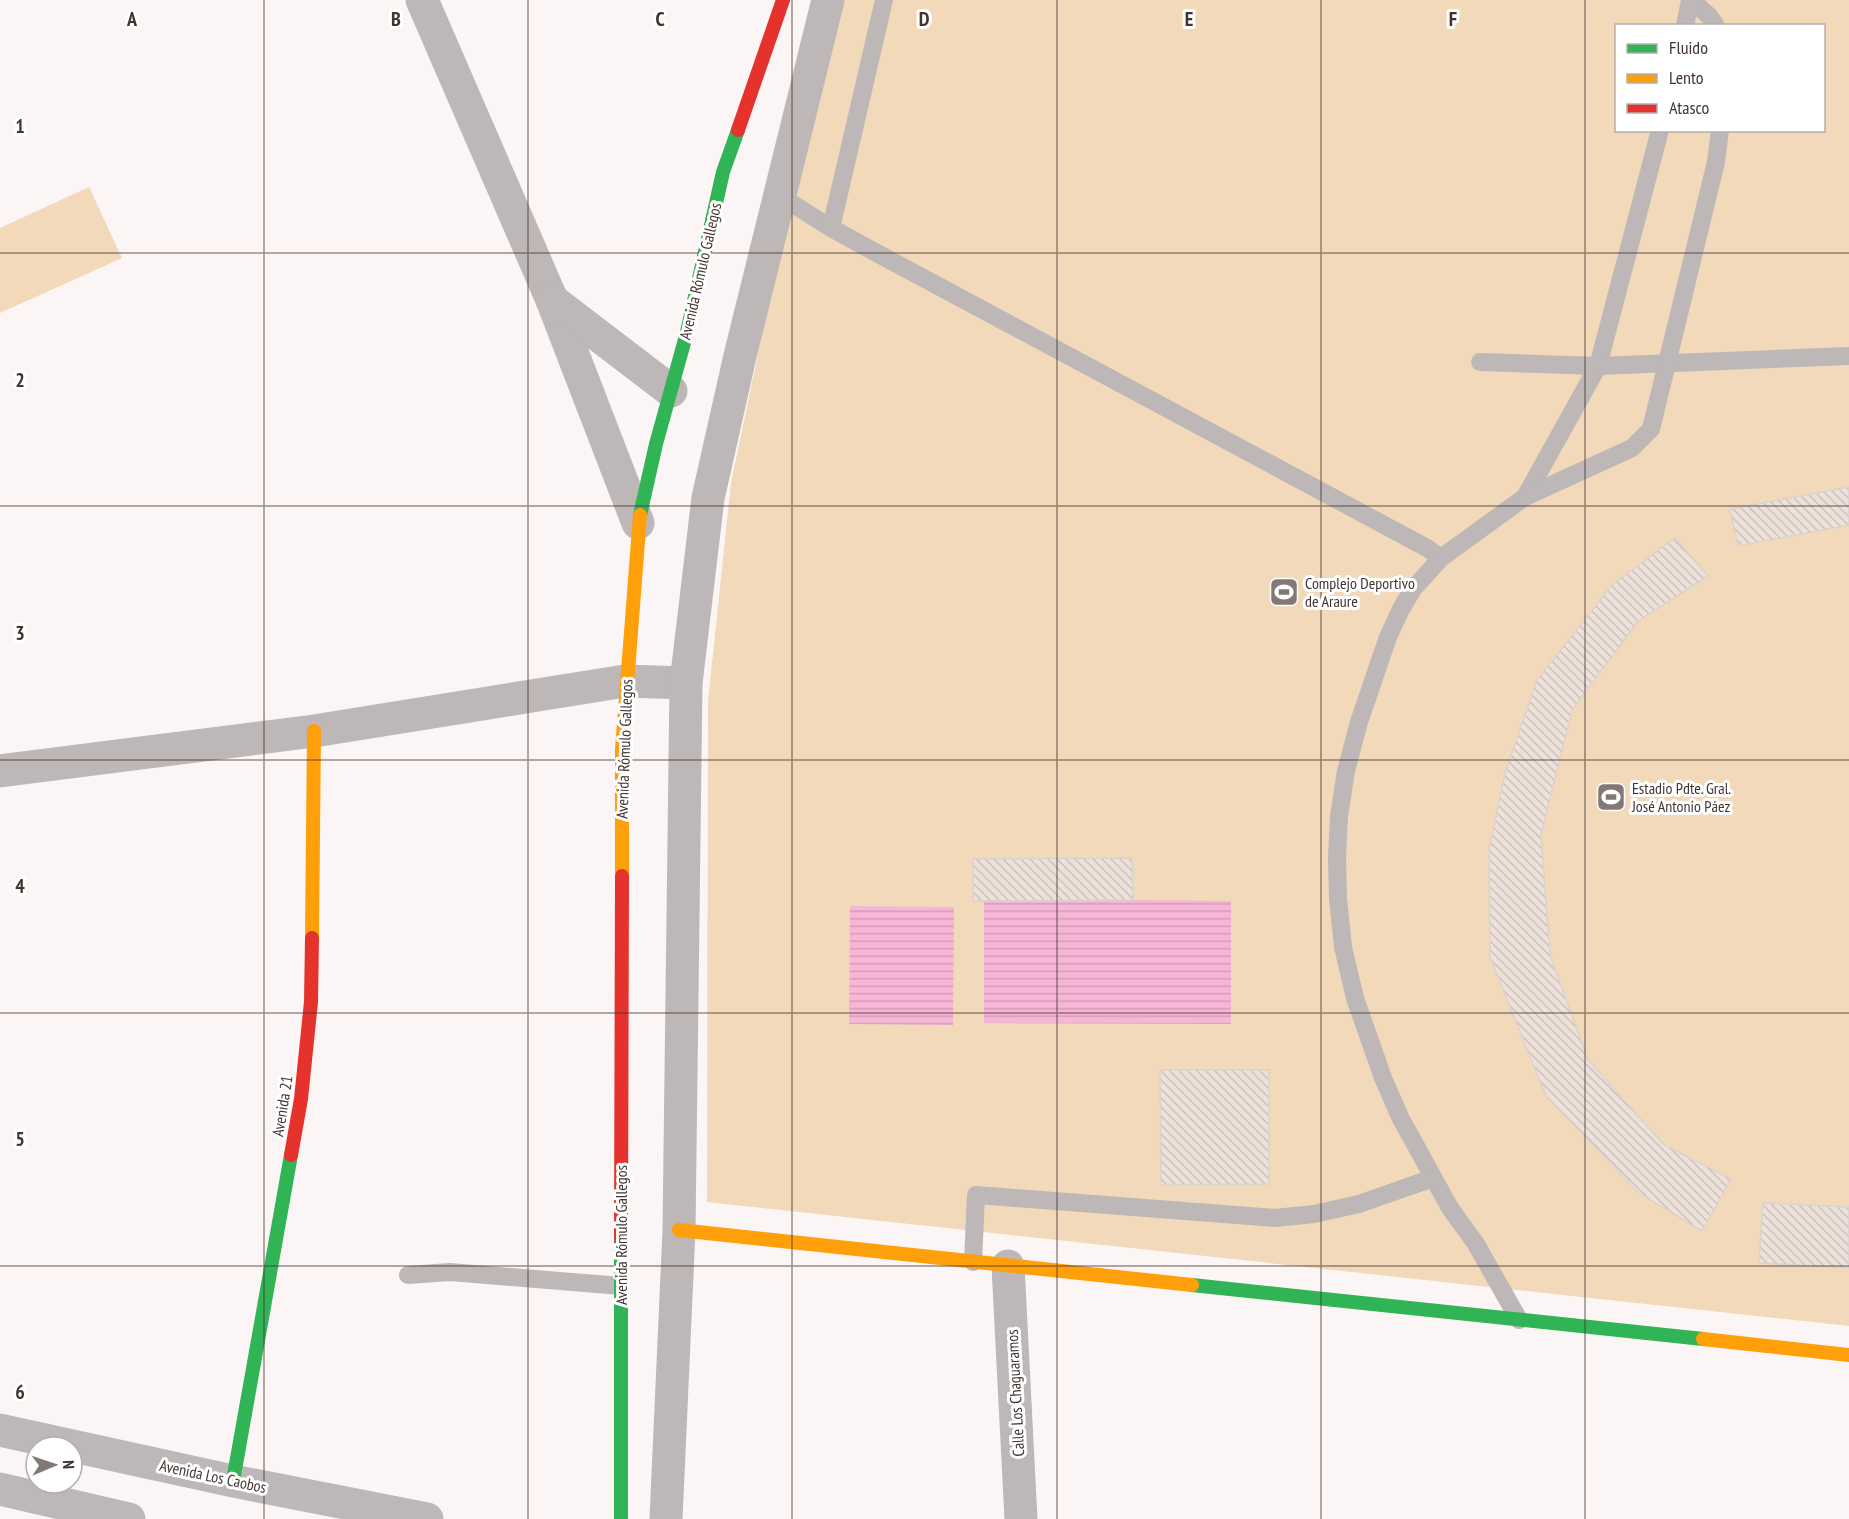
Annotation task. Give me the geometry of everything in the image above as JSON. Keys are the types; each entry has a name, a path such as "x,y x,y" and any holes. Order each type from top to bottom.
{"street":[{"path":"422,0 552,300 638,523"},
{"name":"Avenida Rómulo Gallegos","path":"621,1519 621,749 638,523 670,391 687,332 723,172 783,0"},
{"path":"666,1519 679,1230 686,683 708,498 740,356 828,0"},
{"path":"552,300 670,391"},
{"path":"0,771 314,731 625,681 686,683"},
{"name":"Avenida 21","path":"233,1481 302,1088 311,1002 314,731"},
{"path":"679,1230 1849,1355"},
{"name":"Calle Los Chaguaramos","path":"1008,1266 1022,1519"},
{"name":"Avenida Los Caobos","path":"0,1430 233,1481 427,1519"},
{"path":"0,1489 129,1519"}],"lane":[{"path":"831,228 884,0"},
{"path":"1685,24 1691,0 1715,24"},
{"path":"1525,496 1598,366 1659,132"},
{"path":"1519,1320 1476,1244 1450,1208 1400,1117 1383,1078 1355,998 1343,946 1338,899 1339,816 1346,771 1359,722 1401,609 1413,590 1441,558 1525,496 1632,448 1651,429 1716,162 1720,132"},
{"path":"780,196 831,228 1427,548 1441,558"},
{"path":"1480,362 1598,366 1849,356"},
{"path":"973,1262 976,1195 1275,1218 1314,1214 1359,1204 1433,1178"},
{"path":"408,1275 450,1272 621,1286"}],"shaded area":[{"name":"Complejo Deportivo de Araure","path":"832,0 1849,0 1849,1326 707,1202 708,701 731,483"},
{"path":"89,187 122,258 0,313 0,228"},
{"path":"984,901 1231,901 1231,1024 984,1023"},
{"path":"850,906 954,907 953,1025 849,1024"}],"building":[{"path":"1849,487 1849,525 1738,546 1730,509"},
{"path":"1675,538 1708,576 1638,621 1572,710 1541,835 1550,955 1588,1060 1664,1145 1731,1179 1702,1231 1639,1193 1546,1096 1490,957 1489,850 1505,773 1537,680 1612,585"},
{"path":"1132,858 1133,900 973,901 973,859"},
{"path":"1160,1070 1269,1070 1269,1184 1161,1185"},
{"path":"1763,1203 1849,1207 1849,1268 1759,1263"}],"traffic: fast":[{"path":"640,515 656,444 687,332 723,172 738,130"},
{"path":"233,1481 291,1155"},
{"path":"621,1239 621,1519"},
{"path":"1192,1285 1703,1339"}],"traffic: slow":[{"path":"622,876 622,749 640,515"},
{"path":"312,938 314,731"},
{"path":"679,1230 1192,1285"},
{"path":"1703,1339 1849,1355"}],"traffic: jam":[{"path":"738,130 783,0"},
{"path":"621,1239 622,876"},
{"path":"291,1155 301,1099 311,1002 312,938"}],"place":[{"name":"Complejo Deportivo de Araure","path":"1284,592"},
{"name":"Estadio Pdte. Gral. José Antonio Páez","path":"1611,797"}]}
